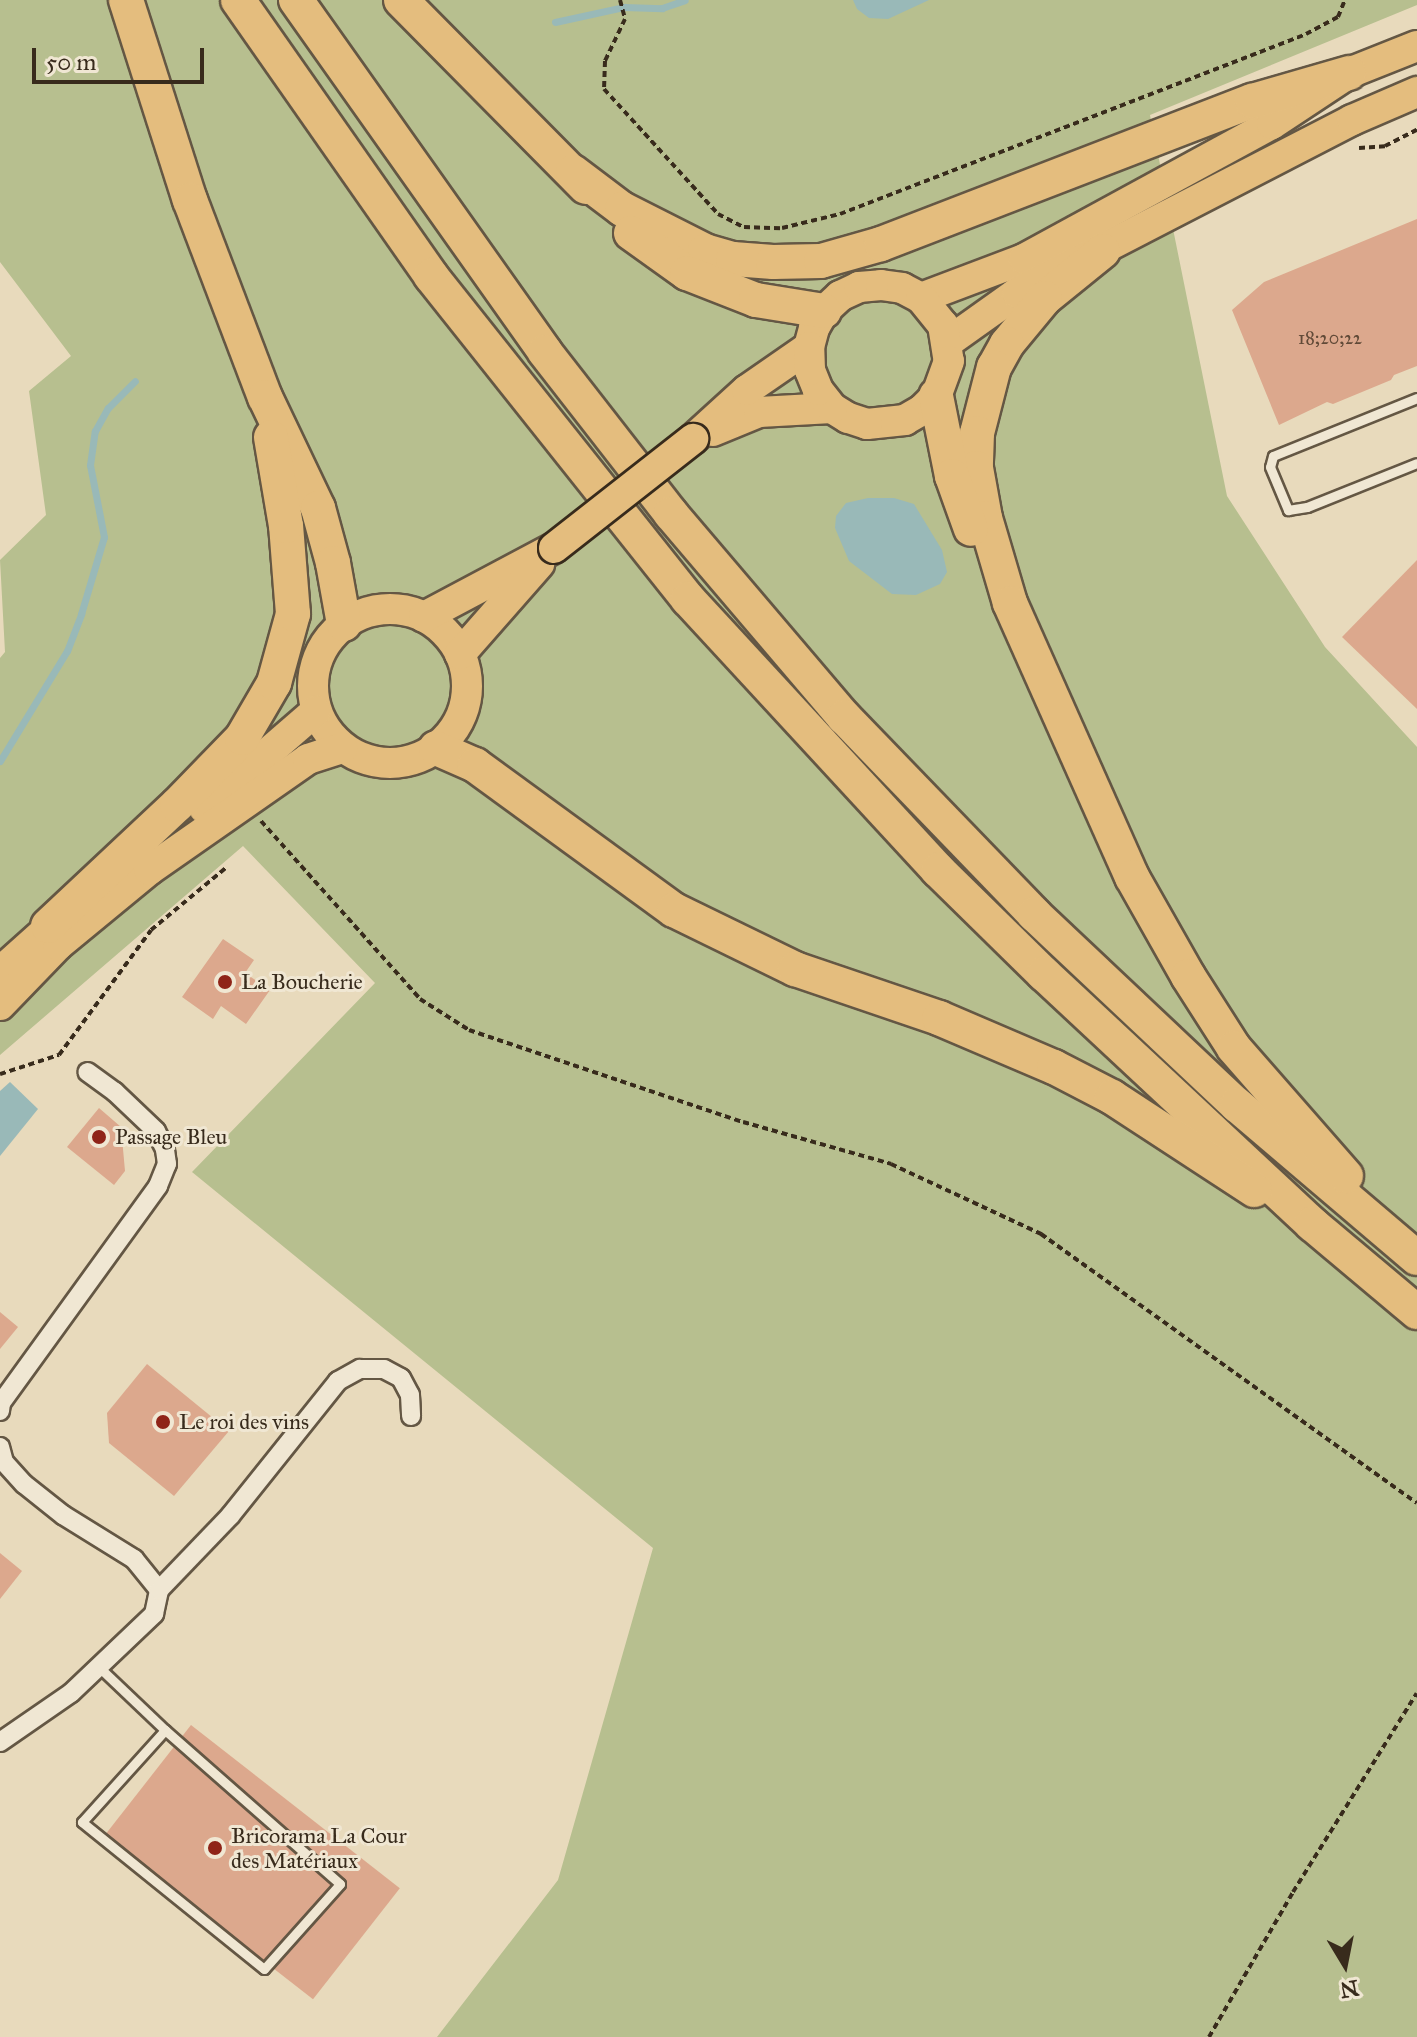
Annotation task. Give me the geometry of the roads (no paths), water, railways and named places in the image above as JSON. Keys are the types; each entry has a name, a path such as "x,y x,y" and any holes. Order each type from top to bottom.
{"highway":[{"path":"126,0 190,200 265,397 318,508 333,563 344,624"},
{"path":"238,0 431,276 688,599 938,870 1055,985 1312,1224 1417,1312"},
{"path":"296,0 545,352 671,514 844,717 1034,914 1237,1105 1411,1253"},
{"path":"401,0 573,172 613,218 655,253 687,273 756,300 824,311"},
{"path":"573,172 622,209 705,251 733,259 821,261 894,239 1252,101 1349,73"},
{"path":"1010,603 985,518 976,468 977,433 985,393 1007,344 1045,298 1103,251"},
{"path":"936,396 952,476 980,552 1010,603 1132,877 1188,976 1234,1048 1411,1253"},
{"path":"48,926 177,805 242,738 274,683 293,614 286,526 265,397"},
{"path":"436,748 475,765 674,910 795,969 939,1018 1054,1067 1112,1097 1220,1170 1312,1224"}],"main road":[{"path":"921,298 1024,259 1272,124 1349,73 1417,46"},
{"path":"948,342 1017,293 1352,120 1417,92"},
{"path":"693,439 759,412 832,408 858,421 887,424 922,410 936,396 947,370 948,342 943,325 921,298 902,288 881,285 859,287 840,296 824,311 814,328 809,347 814,380 832,408"},
{"path":"424,617 554,548 693,439 747,390 809,347"},
{"path":"460,654 554,548"},
{"path":"397,609 424,617 445,633 460,654 466,674 467,695 451,734 436,748 411,760 384,763 358,757 342,748 324,727 316,711 312,687 316,663 327,641 344,624 369,612 397,609"},
{"path":"0,972 48,926 150,852 316,711"},
{"path":"0,1005 58,945 149,870 308,759 342,748"}],"street":[{"path":"0,1411 1,1403 158,1186 167,1164 165,1149 156,1131 115,1092 87,1072"},
{"path":"0,1742 71,1693 154,1614 159,1590 230,1516 338,1381 360,1369 384,1369 401,1378 410,1395 411,1416"},
{"path":"0,1447 4,1462 24,1484 63,1515 134,1559 159,1590"}],"lane":[{"path":"1417,398 1273,456 1270,467 1288,510 1307,507 1417,463"},
{"path":"100,1668 165,1730 340,1884 264,1969 82,1822 165,1730"}],"water":[{"path":"853,0 929,0 888,19 869,18 857,9"},
{"path":"868,498 894,498 914,504 942,550 947,572 940,584 916,595 892,594 849,561 835,528 836,516 846,503"},
{"path":"10,1082 38,1109 0,1156 0,1091"}],"waterway":[{"path":"555,22 624,7 662,8 685,0"},
{"path":"0,761 67,651 81,614 104,537 90,465 95,431 108,408 135,381"}],"place":[{"name":"La Boucherie","path":"225,982"},
{"name":"Passage Bleu","path":"99,1137"},
{"name":"Le roi des vins","path":"163,1422"},
{"name":"Bricorama La Cour des Matériaux","path":"215,1848"}]}
